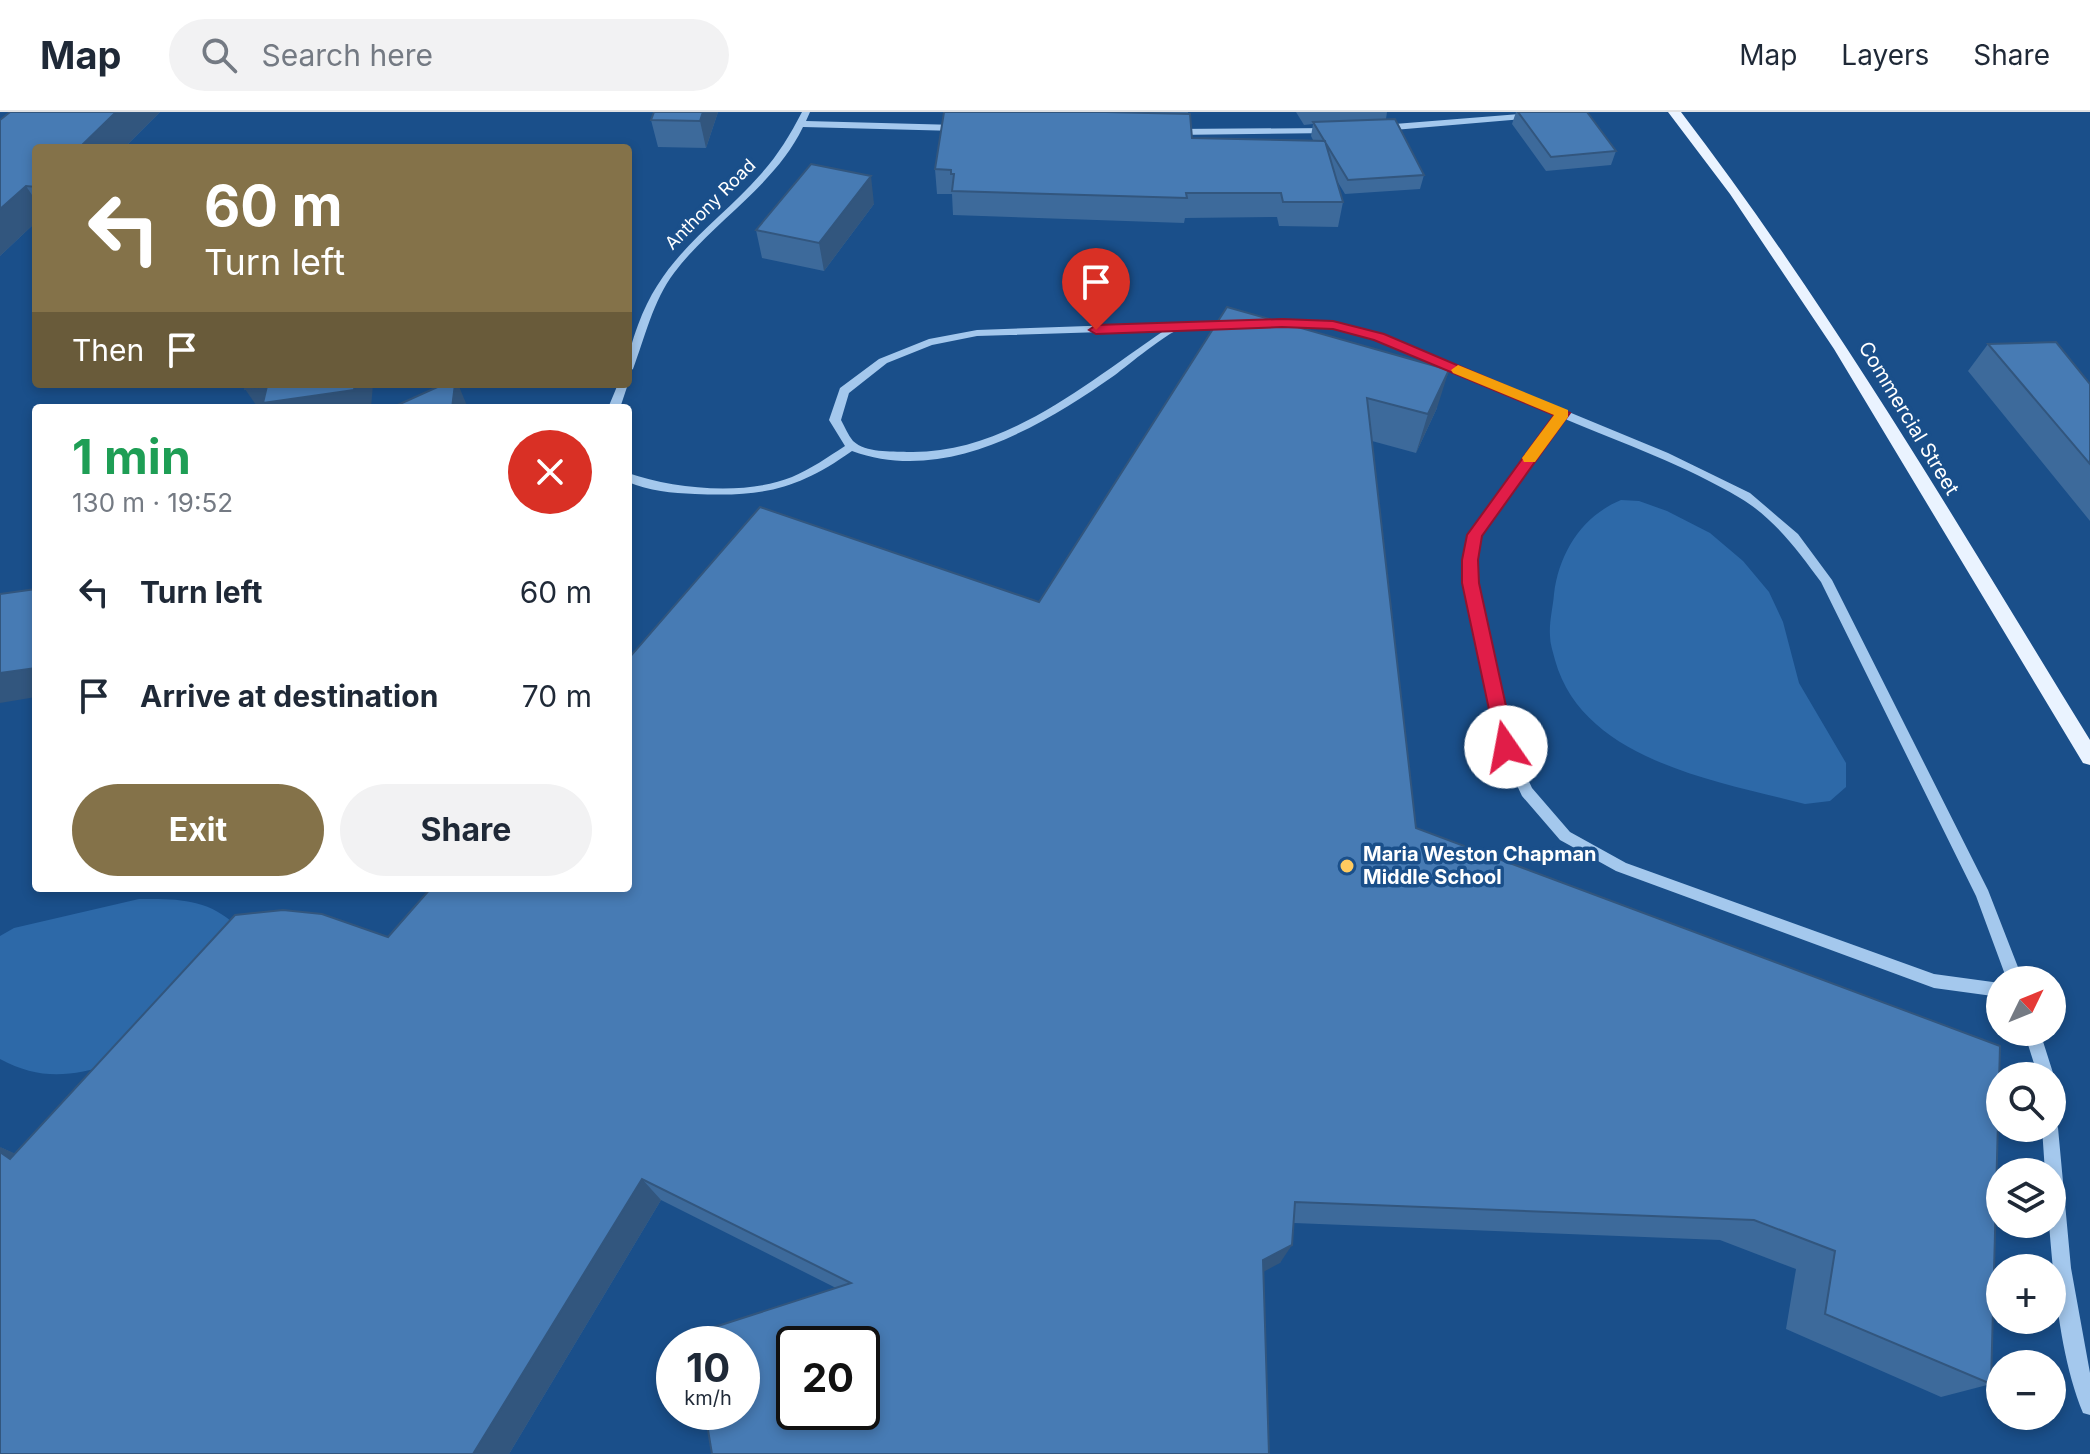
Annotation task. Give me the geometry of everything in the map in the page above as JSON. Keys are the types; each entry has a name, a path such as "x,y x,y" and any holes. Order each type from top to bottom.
{"main road":[{"name":"Commercial Street","path":"1674,112 1735,192 1841,348 2090,757"}],"street":[{"name":"Anthony Road","path":"632,358 654,297 674,266 764,178 806,112"},
{"path":"1367,129 1543,116"},
{"path":"801,124 975,129"},
{"path":"1162,132 1339,130"},
{"path":"1177,326 1036,420 976,447 914,459 879,454 852,446 835,420 844,391 883,361 929,342 977,333 1177,326 1333,325 1379,337 1664,456 1746,496 1794,537 1826,580 1983,895 2010,966"},
{"path":"1563,413 1475,535 1470,560 1471,583 1506,747 1527,792 1565,836 1621,867 1934,981 1986,988"},
{"path":"632,478 670,489 743,492 778,487 805,477 852,446"},
{"path":"2051,1142 2058,1241 2076,1362 2090,1406"}],"shaded area":[{"path":"1621,500 1639,501 1667,511 1710,533 1743,561 1769,592 1783,622 1799,683 1846,763 1846,787 1830,801 1805,804 1695,775 1658,761 1623,744 1594,722 1570,694 1555,660 1550,639 1557,579 1567,550 1584,526"},
{"path":"139,899 200,904 232,922 112,1064 82,1072 55,1074 28,1070 0,1059 0,936 14,928"}],"building":[{"path":"10,112 116,112 83,144 32,144 32,187 26,186 0,209 0,120"},
{"path":"654,112 703,112 700,121 651,120"},
{"path":"944,112 1190,114 1192,138 1325,141 1343,202 1283,202 1281,193 1186,193 1187,198 952,191 954,174 951,170 935,169"},
{"path":"1518,112 1587,112 1616,151 1551,157"},
{"path":"1395,119 1424,175 1348,180 1313,122"},
{"path":"811,164 871,176 819,243 756,230"},
{"name":"Maria Weston Chapman Middle School","path":"1227,307 1449,370 1428,414 1367,398 1416,828 1986,1041 1986,1046 2000,1046 2000,1062 1986,1062 1986,1142 1997,1142 1997,1158 1986,1158 1986,1238 1995,1238 1994,1254 1986,1254 1986,1334 1992,1334 1992,1350 1986,1350 1986,1382 1825,1314 1835,1251 1754,1220 1295,1202 1292,1245 1263,1260 1269,1454 712,1454 708,1430 760,1430 760,1326 718,1326 851,1283 642,1179 473,1454 0,1454 0,1152 10,1159 235,915 283,910 322,914 388,937 427,892 632,892 632,654 760,507 1039,602"},
{"path":"2056,342 2090,384 2090,464 1988,344"},
{"path":"267,388 354,388 354,390 263,403"},
{"path":"435,388 454,388 452,404 400,404"},
{"path":"32,590 32,669 0,673 0,594"}],"slow traffic":[{"path":"1458,370 1563,413 1530,458"}],"place":[{"name":"Maria Weston Chapman Middle School","path":"1347,866"}],"route":[{"path":"1096,330 1282,323 1333,325 1379,337 1563,413 1475,535 1470,560 1471,583 1506,747"}]}
